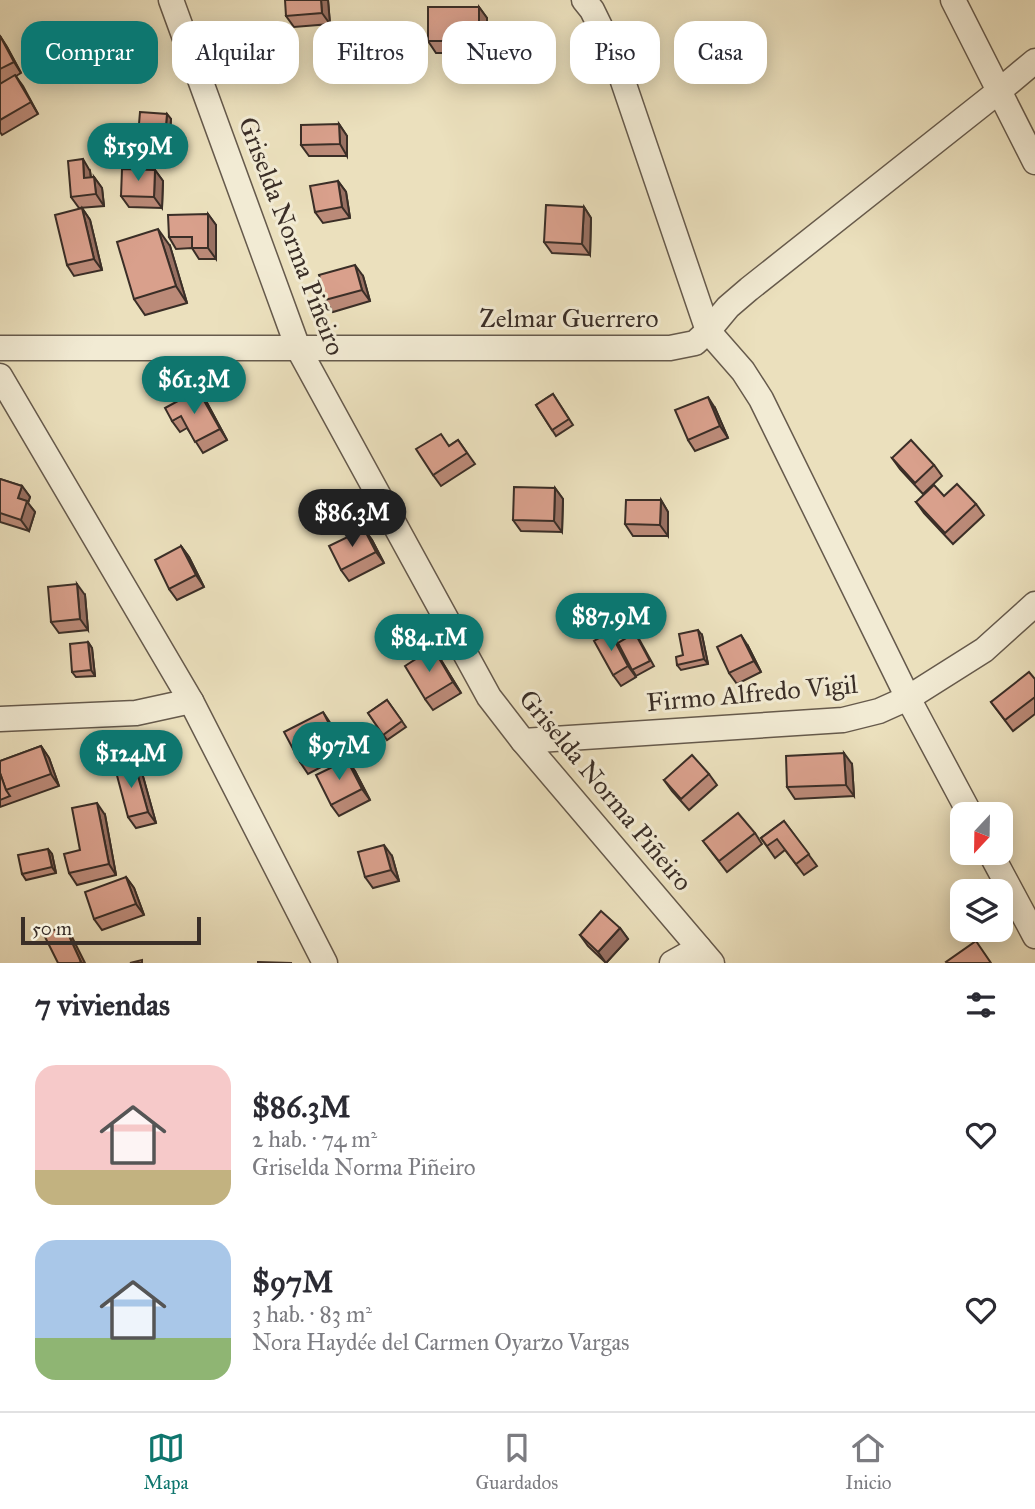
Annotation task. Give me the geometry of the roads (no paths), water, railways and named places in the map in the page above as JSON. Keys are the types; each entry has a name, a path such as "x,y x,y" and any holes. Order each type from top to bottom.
{"street":[{"name":"Griselda Norma Piñeiro","path":"171,0 298,348 489,697 705,955"},
{"path":"584,0 592,10 614,55 708,331 743,371 761,399 908,698 964,802"},
{"path":"953,0 1035,162"},
{"name":"Zelmar Guerrero","path":"0,348 670,348 695,343 728,307 749,289 1035,61"},
{"path":"0,376 191,701 325,963"},
{"name":"Firmo Alfredo Vigil","path":"523,740 843,720 908,698 984,650 1035,604"},
{"path":"0,719 136,713 191,701"},
{"path":"997,865 1035,936"},
{"path":"672,963 705,955"}]}
